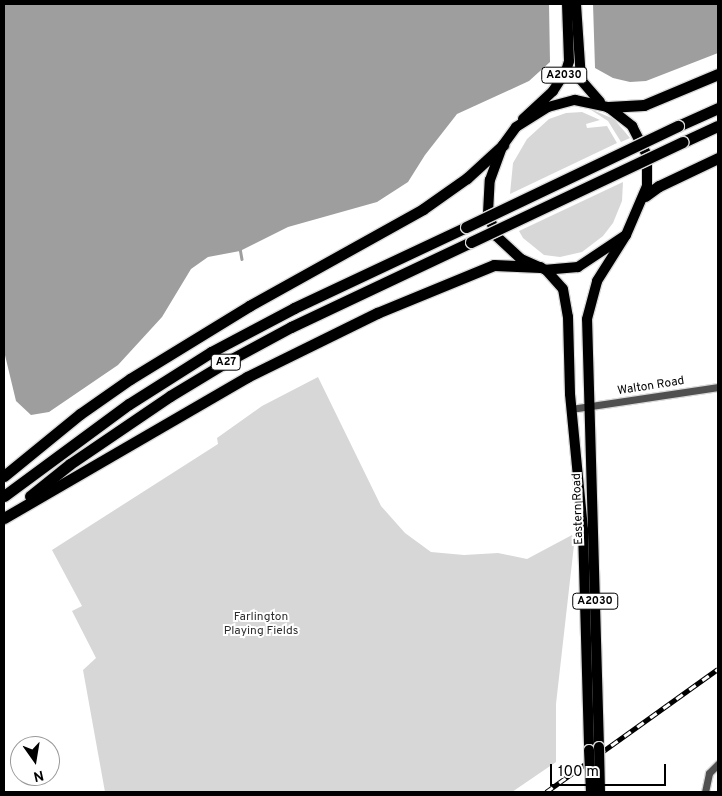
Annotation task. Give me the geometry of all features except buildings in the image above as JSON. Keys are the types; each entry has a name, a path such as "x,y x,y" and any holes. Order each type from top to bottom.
{"highway":[{"path":"605,105 644,105 718,74"},
{"name":"A27","path":"4,496 129,404 211,352 294,308 718,108"},
{"name":"A27","path":"4,518 70,464 170,396 228,361 291,327 718,126"},
{"path":"4,476 80,414 130,379 249,306 423,209 472,174 503,145"},
{"path":"644,196 659,186 718,158"},
{"path":"4,518 247,377 377,314 494,265 543,269"}],"main road":[{"name":"A2030","path":"516,127 534,105 554,91 566,71 569,61 567,4"},
{"name":"A2030","path":"576,4 581,80 605,105"},
{"path":"564,101 605,105 632,126 643,146 648,163 644,196 626,235 578,267 543,269 521,260 503,245 490,222 490,180 503,145 516,127 564,101"},
{"name":"Eastern Road","path":"591,792 594,748 588,408 589,307 597,281 626,235"},
{"name":"Eastern Road","path":"543,269 557,280 565,295 571,409 583,524 594,748 600,792"}],"street":[{"name":"Walton Road","path":"571,409 588,408 718,387"},
{"path":"704,792 709,773 718,764"}],"green space":[{"path":"588,108 614,119 630,138 621,142 608,121"},
{"path":"582,112 600,120 586,124 587,128 607,126 617,143 510,194 513,163 527,139 549,119 566,113"},
{"path":"623,182 622,201 613,223 603,236 582,252 560,257 544,255 523,238 519,231"},
{"name":"Farlington Playing Fields","path":"318,377 381,506 405,533 431,552 464,555 498,553 527,559 572,535 574,545 556,704 556,762 512,792 105,792 83,670 96,658 72,611 82,606 52,550 218,444 217,438 262,406"}],"shaded area":[{"path":"4,4 549,4 550,62 529,81 457,114 425,155 408,182 377,202 288,227 240,251 208,257 191,269 162,317 118,365 49,412 31,415 16,401 4,351"},
{"path":"593,4 718,4 718,53 646,81 630,82 613,78 595,68"}],"waterway":[{"path":"240,248 242,259"}],"railway":[{"path":"546,792 718,669"}]}
